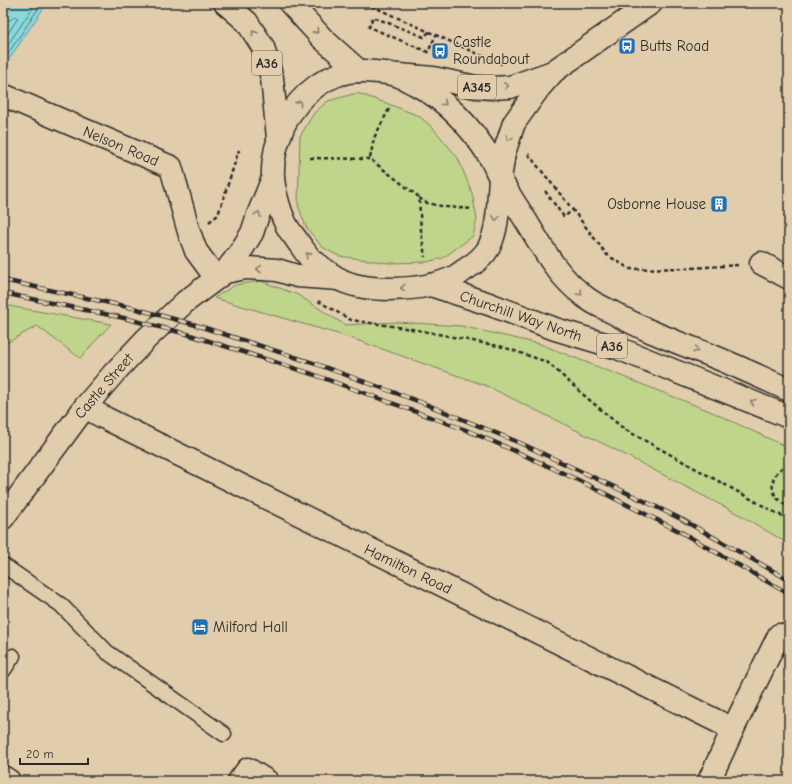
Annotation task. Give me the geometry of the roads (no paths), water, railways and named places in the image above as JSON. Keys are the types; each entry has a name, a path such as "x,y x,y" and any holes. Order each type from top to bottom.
{"main road":[{"name":"A36","path":"225,3 247,22 263,47 272,78 278,138"},
{"path":"290,3 323,39 358,71"},
{"name":"A345","path":"399,76 432,78 476,87 510,87 554,71 651,3"},
{"path":"358,71 376,72 399,76 425,89 446,104 460,117 485,149 500,179 497,219 493,237 488,249 480,259 468,268 452,278 431,285 406,288 366,288 339,279 309,258 288,228 279,205 273,178 278,138 289,116 301,100 321,83 336,75 358,71"},
{"name":"A345","path":"500,179 504,153 514,123 554,71"},
{"name":"Nelson Road","path":"3,95 171,167 189,232 196,251 221,275"},
{"name":"Castle Street","path":"3,518 85,406 114,373 146,339 185,302 221,275 239,254 252,233 273,178"},
{"name":"A36","path":"500,179 553,265 568,282 585,297 625,320 725,361 789,390"},
{"path":"761,263 789,278"},
{"name":"Castle Street","path":"221,275 246,268 277,270 297,276 339,279"},
{"name":"Churchill Way North","path":"431,285 489,304 555,329 615,347 789,417"},
{"name":"Hamilton Road","path":"85,406 105,418 733,729"},
{"path":"709,781 778,635"},
{"path":"239,781 248,769 267,781"},
{"path":"3,777 9,781"}],"lane":[{"path":"3,566 61,605 107,652 224,734"},
{"path":"3,671 13,656"}],"water":[{"path":"6,3 47,3 3,68 3,9"}],"railway":[{"path":"3,280 133,308 196,325 316,364 423,403 520,443 640,499 683,520 789,580"},
{"path":"3,293 124,318 187,334 312,374 466,430 578,480 679,531 789,594"}],"place":[{"name":"Butts Road","path":"627,46"},
{"name":"Castle Roundabout","path":"440,51"},
{"name":"Osborne House","path":"719,204"},
{"name":"Milford Hall","path":"200,627"}]}
